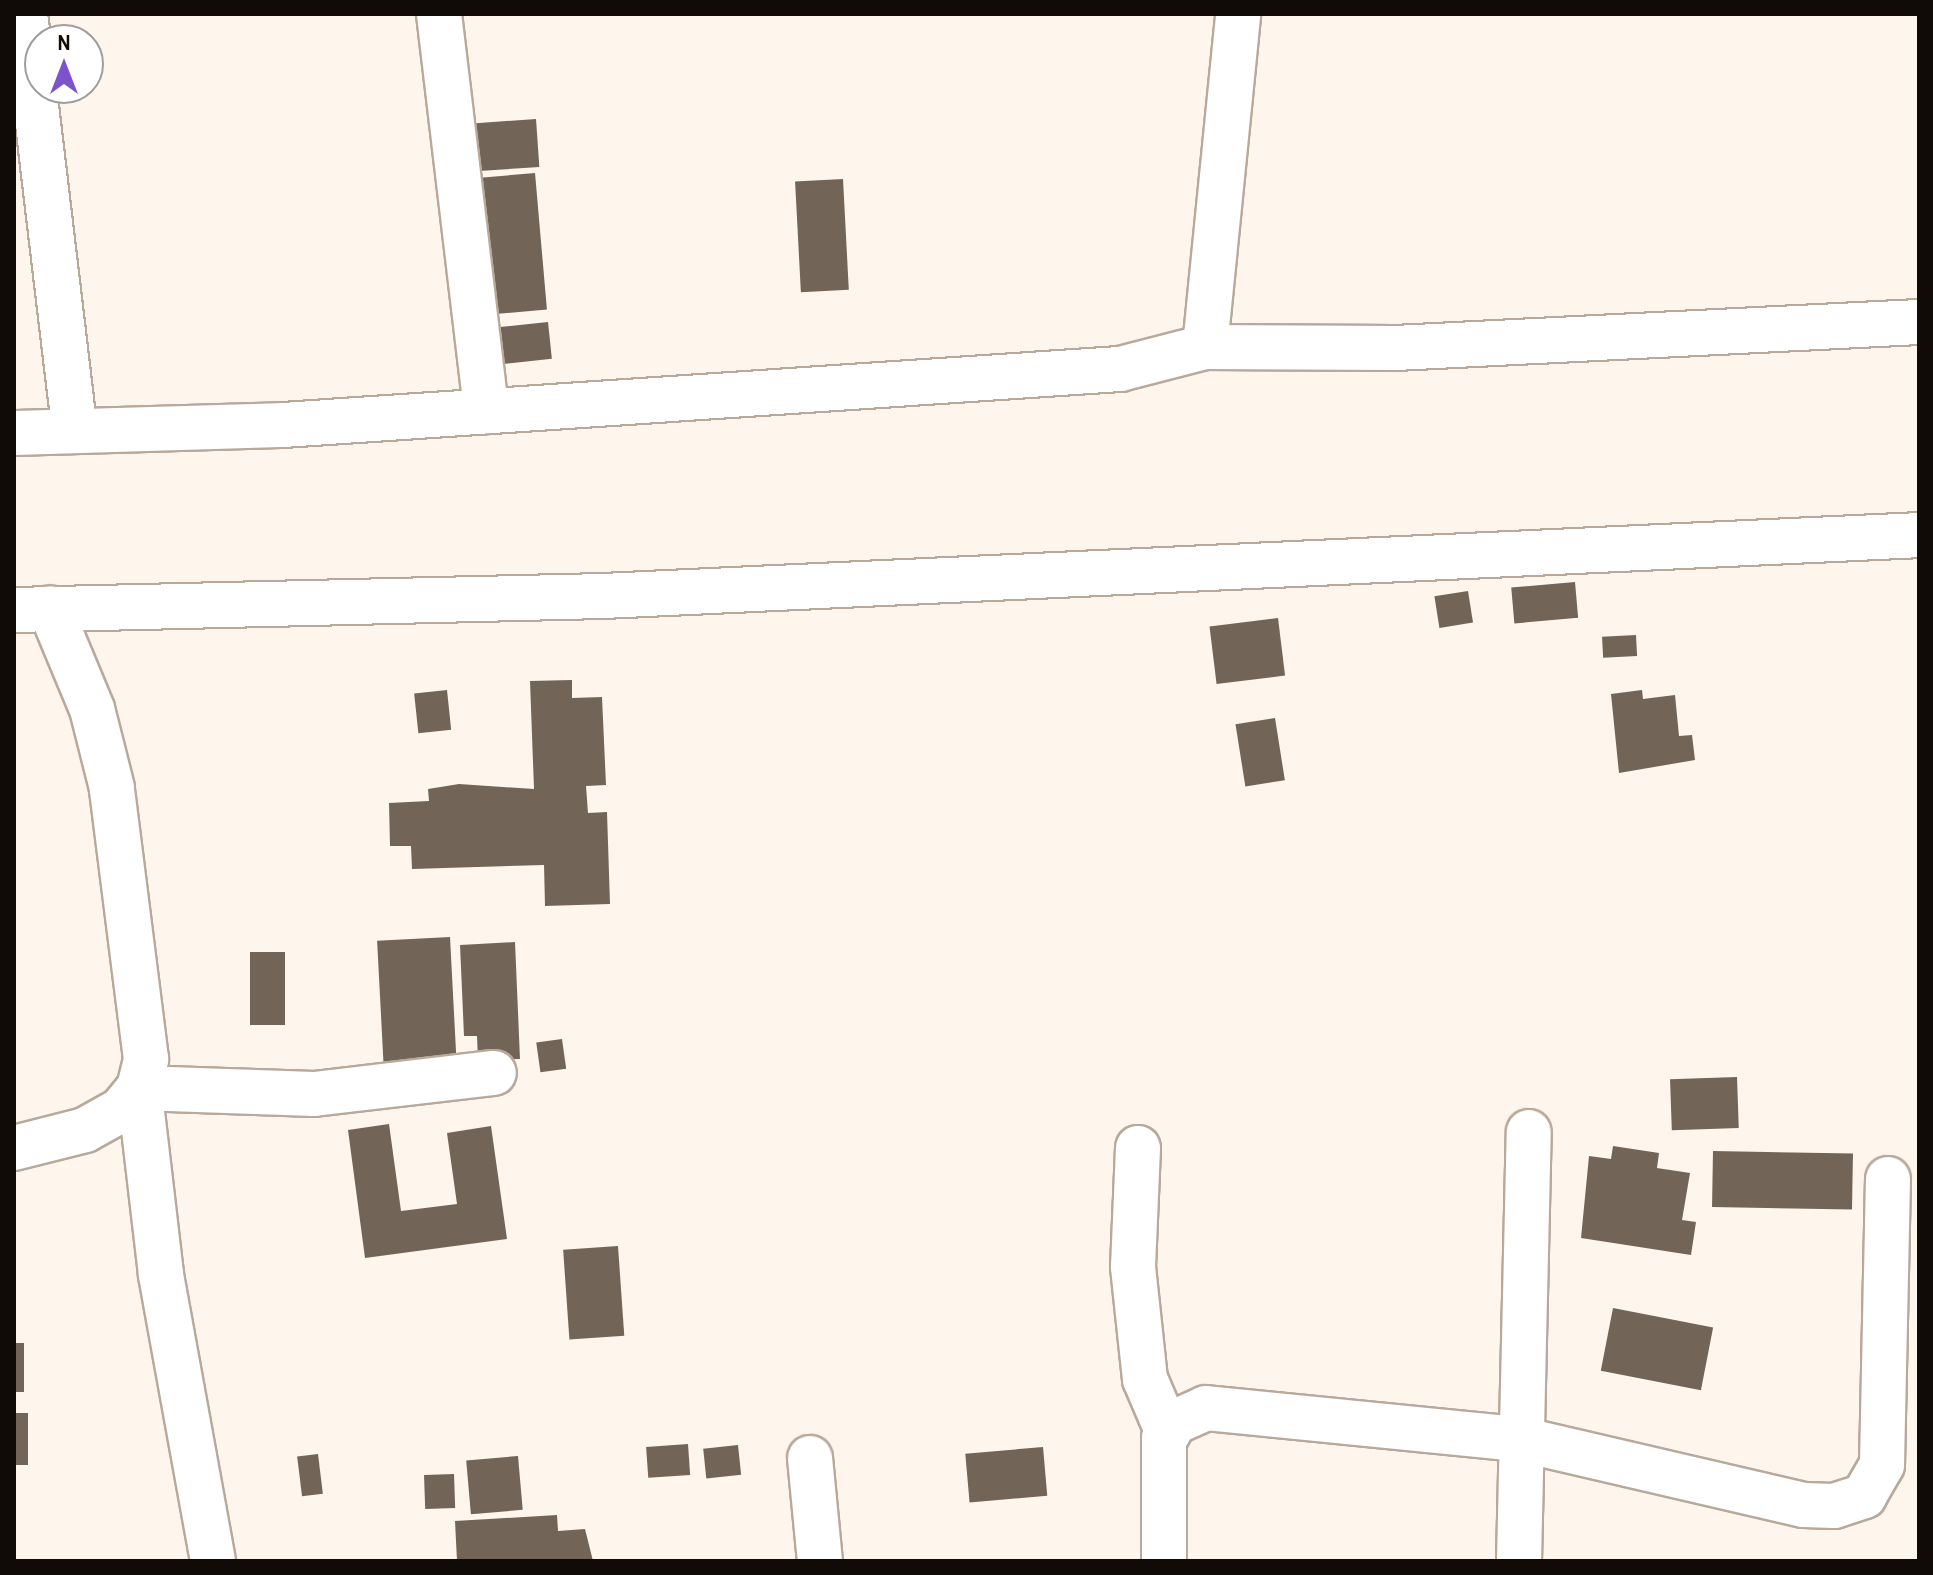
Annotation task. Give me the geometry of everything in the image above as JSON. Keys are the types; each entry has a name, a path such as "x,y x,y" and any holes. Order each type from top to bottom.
{"street":[{"path":"25,14 75,431"},
{"path":"439,14 486,411"},
{"path":"1205,347 1238,14"},
{"path":"14,433 486,411 1120,369 1205,347 1395,348 1919,322"},
{"path":"213,1561 161,1274 139,1088 146,1026 112,788 92,709 32,609 603,596 1919,535"},
{"path":"139,1088 314,1094 494,1073"},
{"path":"14,1148 85,1130 121,1110 139,1088"},
{"path":"1519,1561 1529,1132"},
{"path":"1138,1148 1133,1267 1145,1379 1168,1433"},
{"path":"1164,1561 1160,1453 1168,1433 1206,1408 1524,1440 1804,1505 1864,1496 1882,1465 1888,1179"},
{"path":"810,1458 820,1561"}],"building":[{"path":"536,119 539,167 476,171 472,123"},
{"path":"535,173 547,309 486,315 474,178"},
{"path":"843,179 849,290 801,292 795,182"},
{"path":"548,322 552,359 489,365 485,329"},
{"path":"1575,582 1578,618 1514,623 1511,588"},
{"path":"1468,591 1473,623 1439,628 1434,596"},
{"path":"1278,618 1285,676 1217,684 1210,626"},
{"path":"1636,635 1637,656 1603,658 1602,637"},
{"path":"572,680 572,698 602,697 606,785 586,786 588,813 607,812 610,904 545,906 544,865 412,869 411,846 390,846 389,803 429,801 428,789 459,784 534,789 530,681"},
{"path":"447,690 451,730 418,733 414,693"},
{"path":"1642,690 1643,699 1675,695 1679,736 1692,735 1695,760 1619,773 1611,694"},
{"path":"1275,718 1285,780 1245,786 1235,724"},
{"path":"450,937 457,1068 384,1072 377,941"},
{"path":"515,942 520,1059 478,1060 477,1036 464,1036 460,945"},
{"path":"250,952 285,952 285,1025 250,1025"},
{"path":"562,1039 566,1069 540,1072 536,1043"},
{"path":"1737,1077 1739,1128 1672,1130 1670,1079"},
{"path":"389,1124 401,1211 457,1204 447,1133 491,1126 507,1239 365,1258 348,1130"},
{"path":"1613,1146 1659,1153 1657,1168 1690,1173 1682,1220 1696,1222 1691,1255 1581,1238 1589,1156 1611,1159"},
{"path":"1713,1151 1853,1153 1852,1209 1712,1207"},
{"path":"618,1246 624,1336 569,1340 563,1250"},
{"path":"1613,1308 1713,1327 1701,1390 1601,1371"},
{"path":"14,1343 24,1343 24,1392 14,1392"},
{"path":"14,1413 28,1413 28,1465 14,1465"},
{"path":"688,1444 690,1475 648,1478 646,1447"},
{"path":"738,1445 741,1475 706,1478 703,1449"},
{"path":"1043,1447 1047,1496 970,1503 965,1454"},
{"path":"318,1454 323,1494 302,1496 297,1457"},
{"path":"518,1456 523,1510 471,1514 466,1461"},
{"path":"454,1474 455,1508 425,1509 424,1475"},
{"path":"557,1515 558,1531 585,1529 593,1561 457,1561 455,1521"}]}
